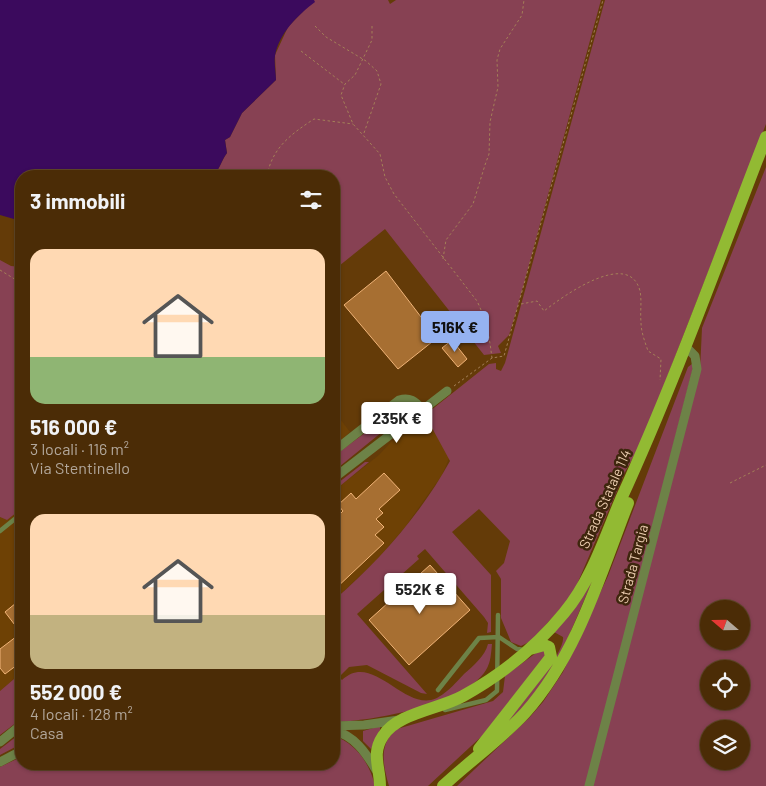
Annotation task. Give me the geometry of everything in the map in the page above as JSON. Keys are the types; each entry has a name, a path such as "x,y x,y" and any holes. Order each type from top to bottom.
{"main road":[{"name":"Strada Statale 114","path":"380,781 376,759 379,742 391,727 407,718 463,696 499,673 529,650 565,612 583,586 644,450 766,137"},
{"name":"Strada Statale 114","path":"443,786 510,729 527,711 547,685 566,654 601,572 766,157"},
{"path":"469,763 550,657 549,647 544,645 529,650"}],"street":[{"name":"Strada Targia","path":"589,786 697,369 695,356 688,350"},
{"path":"340,473 447,391"},
{"path":"340,446 399,400 407,398 416,402 422,409"},
{"path":"340,726 364,725 407,718"},
{"path":"0,742 15,730"},
{"path":"340,733 348,736 357,743 380,781"},
{"path":"0,762 15,754"}],"lane":[{"path":"0,531 15,519"},
{"path":"498,615 499,673"},
{"path":"438,690 479,638 499,636 517,649 529,650"}],"path":[{"path":"443,259 446,240 473,204 486,165 489,154 490,122 498,86 497,60 500,49 522,15 524,0"},
{"path":"447,391 492,358 504,356 603,0"},
{"path":"315,26 326,37 362,59 377,71 381,84 363,134"},
{"path":"372,26 372,40 355,75 344,84 341,95 353,124 380,154 385,177 394,194 477,301 486,321 491,342 492,358"},
{"path":"301,51 344,84"},
{"path":"268,170 272,157 280,144 314,119 353,124"},
{"path":"0,270 15,279"},
{"path":"520,304 537,302 544,311 557,301 603,275 621,274 635,280 640,291 640,321 648,351 661,359 659,390 664,397"},
{"path":"730,483 766,465"}],"shaded area":[{"path":"0,0 314,0 315,2 285,32 275,56 276,80 242,113 230,137 225,140 227,153 218,170 15,170 15,219 0,215"},
{"path":"314,0 388,0 390,4 396,0 601,0 518,305 509,335 498,346 501,353 484,355 385,229 340,265 340,170 218,170 227,153 225,140 230,137 242,113 276,80 275,55 288,27"},
{"path":"605,0 766,0 766,124 641,444 625,472 572,596 531,641 521,646 511,642 501,618 501,579 496,571 504,563 510,541 479,509 452,532 491,575 491,632 487,633 488,623 484,617 425,549 417,556 419,559 357,614 427,694 421,693 367,665 349,667 340,676 340,595 398,536 426,500 450,461 425,415 489,364 496,363 496,369 501,371 505,363"},
{"path":"766,167 766,786 592,786 700,370 702,328"},
{"path":"0,260 15,266 15,514 7,520 0,517"},
{"path":"489,364 442,475 405,527 376,561 340,594 340,486 379,455 409,427 428,422 425,415"},
{"path":"694,364 586,786 457,786 529,718 543,702 563,672 608,576 688,367"},
{"path":"401,406 409,407 409,410 340,466 340,452"},
{"path":"340,419 350,432 340,441"},
{"path":"365,462 369,462 340,486 340,481"},
{"path":"15,514 15,678 0,691 0,517 7,520"},
{"path":"601,561 561,654 529,702 496,734 536,686 556,657 562,645 563,637 554,632"},
{"path":"488,644 492,644 490,661 486,670 475,682 459,693 416,709 340,722 340,678 342,680 353,673 364,672 420,700 431,700 449,690 484,653"},
{"path":"540,650 545,650 547,654 483,735 428,786 389,786 384,755 387,741 397,729 493,701 503,692 505,676"},
{"path":"15,678 15,724 0,735 0,691"},
{"path":"380,726 371,749 363,741 363,731"},
{"path":"15,738 15,747 0,755 0,749"},
{"path":"340,738 361,755 370,770 375,786 0,786 0,767 15,760 15,770 340,770"}],"building":[{"path":"386,271 437,338 398,369 344,305"},
{"path":"452,340 467,359 458,367 442,348"},
{"path":"384,473 400,490 379,509 383,513 376,519 384,527 375,535 384,543 340,584 340,514 343,511 340,507 340,503 351,493 356,499"},
{"path":"430,565 470,610 409,665 369,620"},
{"path":"15,604 15,625 5,612"},
{"path":"15,638 15,666 5,674 0,668 0,649"}]}
